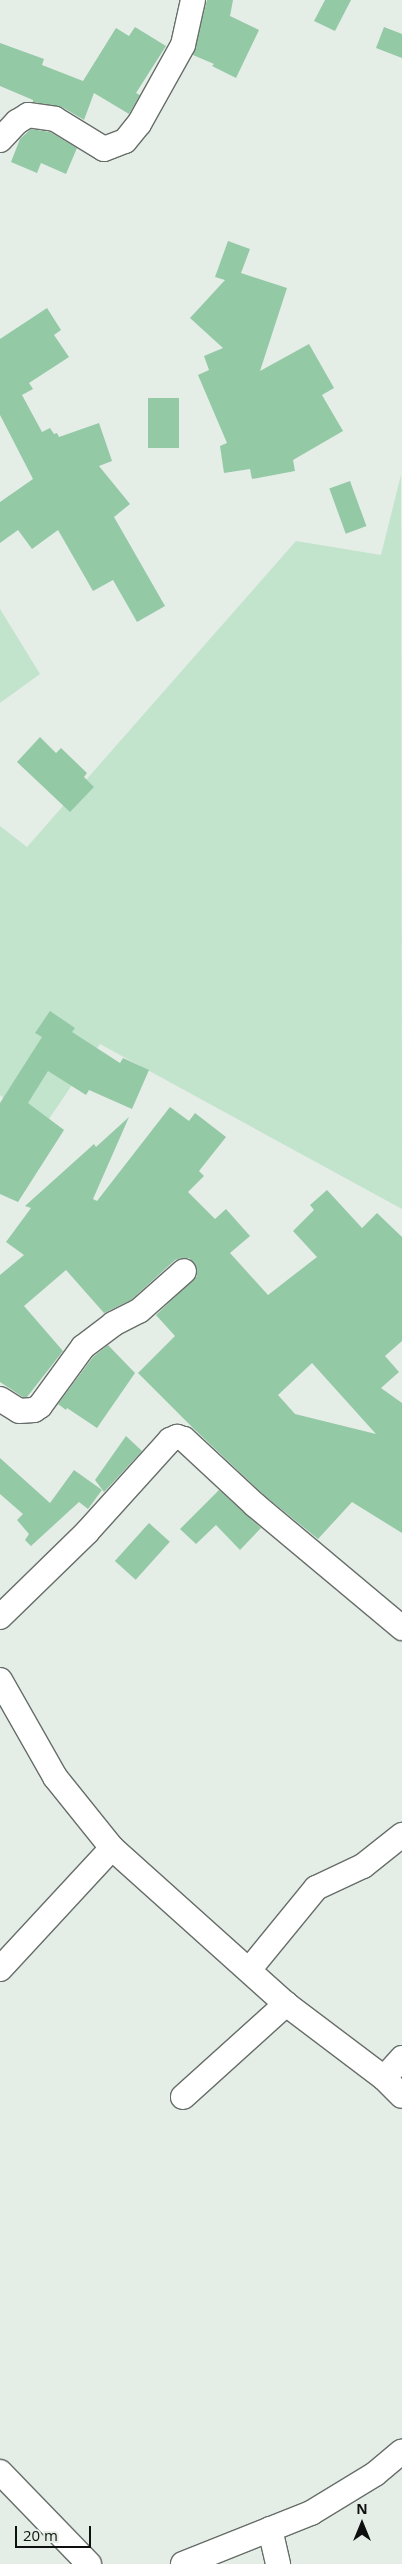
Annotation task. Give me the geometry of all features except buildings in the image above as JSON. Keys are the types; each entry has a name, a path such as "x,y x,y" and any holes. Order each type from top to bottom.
{"street":[{"path":"0,140 8,116 28,115 55,119 104,149 125,141 139,124 183,45 193,0"},
{"path":"0,1400 19,1411 34,1410 40,1406 83,1347 113,1324 139,1311 184,1272"},
{"path":"0,1617 87,1532 170,1440 177,1437 184,1439 255,1505 402,1628"},
{"path":"0,1680 55,1777 112,1848 286,2004 384,2078 402,2096"},
{"path":"249,1970 316,1888 362,1866 402,1835"},
{"path":"0,1969 112,1848"},
{"path":"183,2098 286,2004"},
{"path":"384,2078 402,2058"},
{"path":"183,2564 311,2512 375,2474 402,2452"},
{"path":"0,2472 89,2564"},
{"path":"270,2529 278,2564"}],"green space":[{"path":"401,475 402,1209 100,1044 40,1132 0,1095 0,826 27,847 296,541 381,555"},
{"path":"0,609 40,674 0,703"}]}
